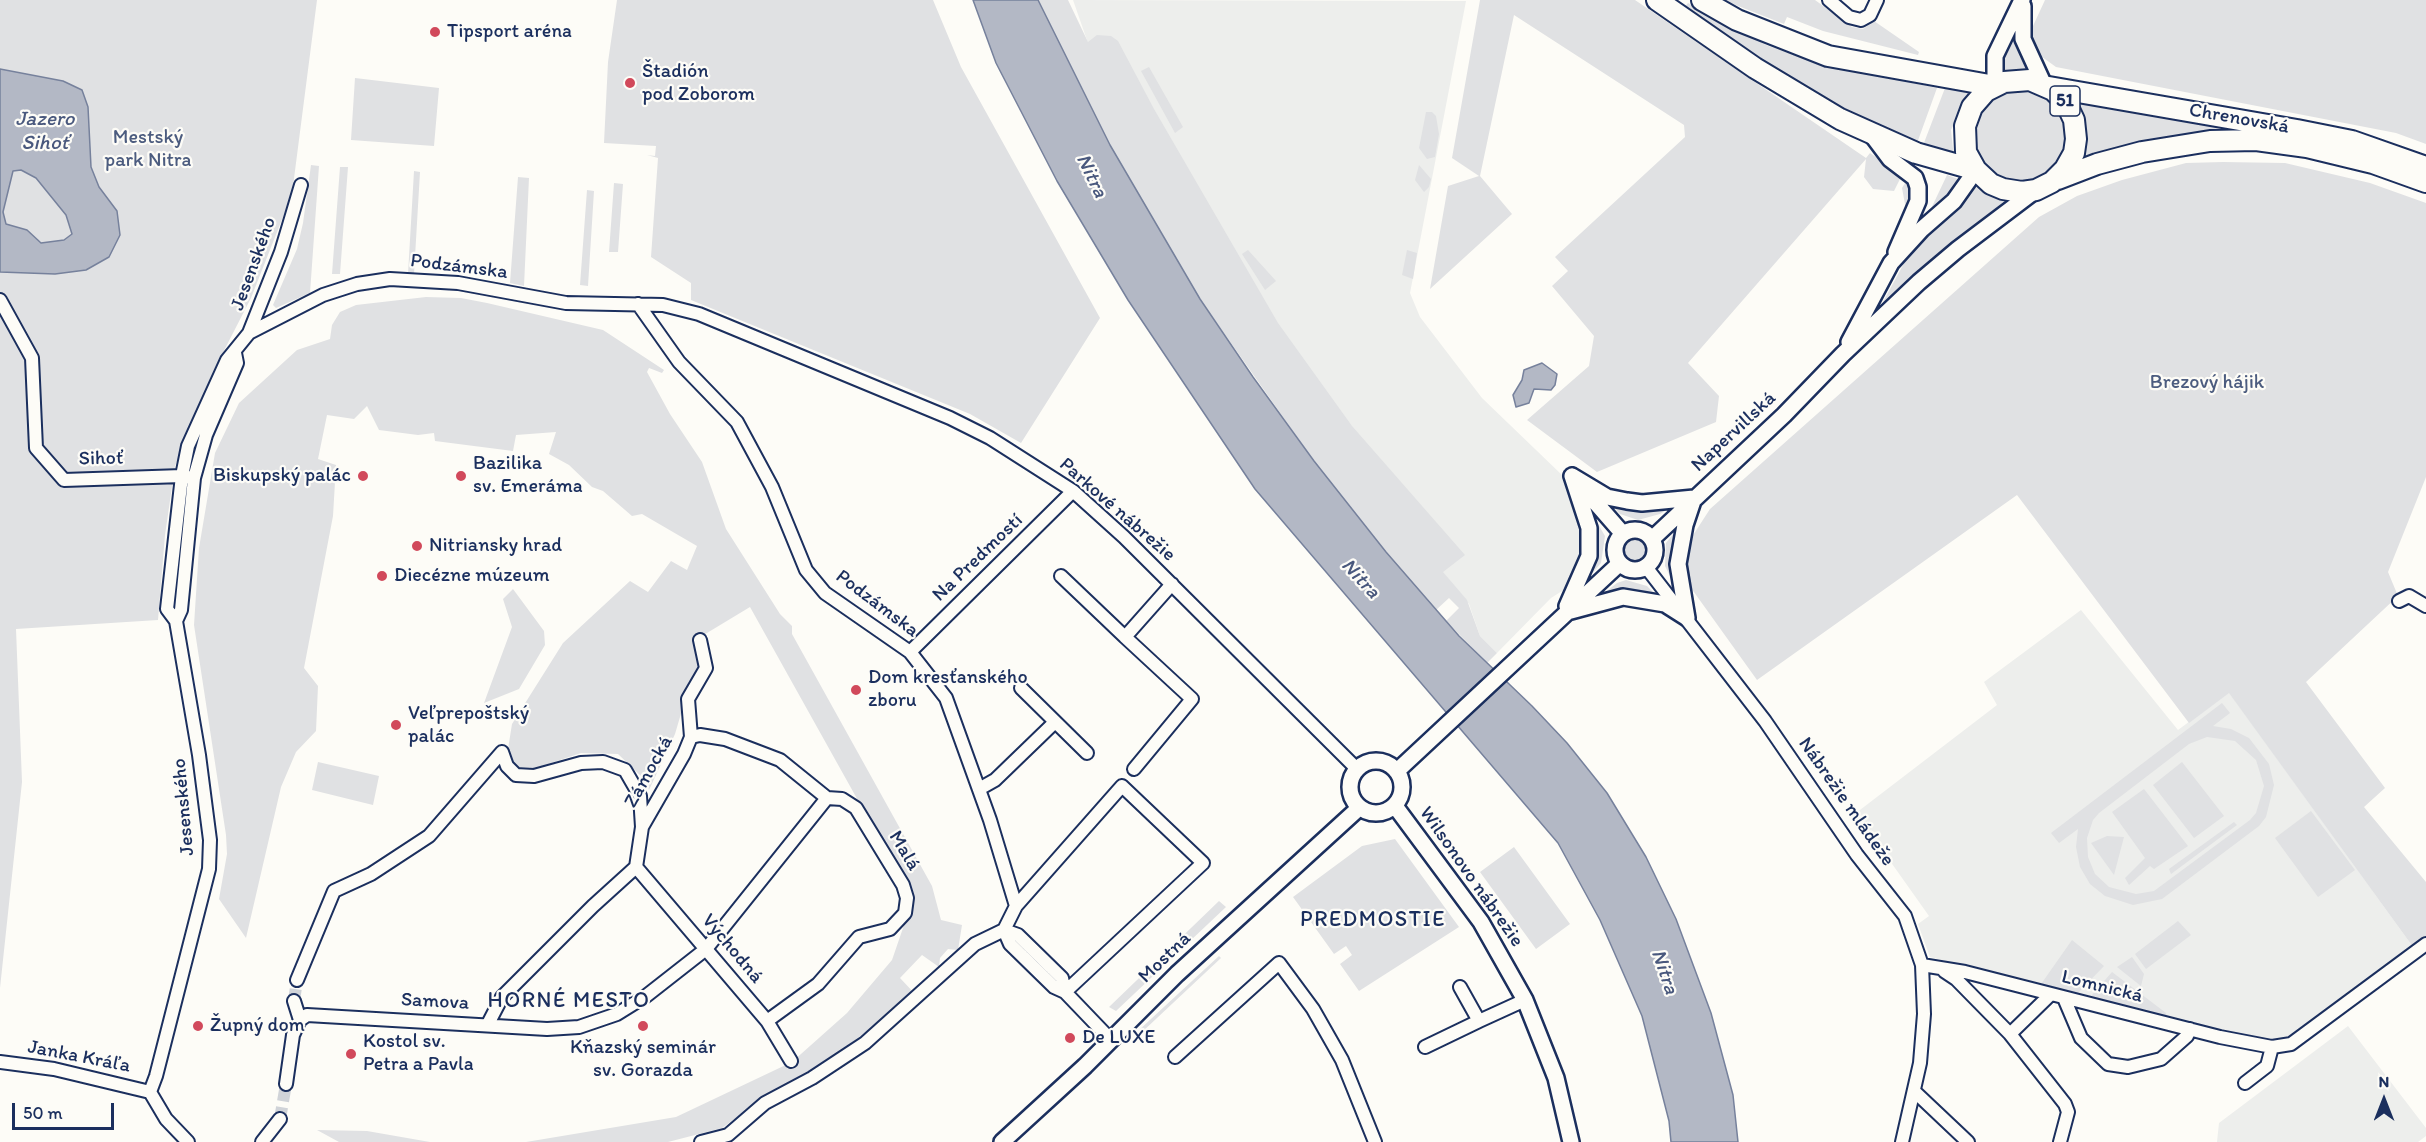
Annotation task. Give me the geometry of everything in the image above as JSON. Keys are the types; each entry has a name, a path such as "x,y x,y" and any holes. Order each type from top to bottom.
{"main road":[{"path":"1657,0 1764,74 1872,135 1916,153 1976,170"},
{"name":"51","path":"1702,0 1737,20 1828,56 1995,86 2019,80 2046,86 2066,103 2076,129 2072,157 2056,180"},
{"path":"1995,86 1975,102 1965,126 1966,152 1976,170 1985,180 2003,189 2022,192 2036,190 2056,180"},
{"name":"Chrenovská","path":"2046,86 2352,141 2426,167"},
{"name":"Chrenovská","path":"2056,180 2097,164 2142,152 2210,141 2256,140 2307,147 2373,163 2426,182"}],"street":[{"path":"1829,0 1849,17 1862,20 1870,15 1877,0"},
{"path":"1995,86 1995,56 2023,0"},
{"path":"2023,0 2023,39 2046,86"},
{"path":"1872,135 1890,159 1915,178 1918,187 1918,201 1891,263"},
{"name":"Napervillská","path":"1843,354 1891,263 1922,229 1954,201 1976,170"},
{"name":"Jesenského","path":"150,1092 208,869 210,840 199,755 176,621 181,610 188,446 227,360 249,333 281,252 301,185"},
{"name":"Napervillská","path":"1652,539 1784,415 1843,354 1958,249 2036,190"},
{"name":"Podzámska","path":"249,333 323,295 357,284 390,279 458,283 567,303 676,306 733,327"},
{"name":"Sihoť","path":"0,300 32,358 36,448 64,480 188,477"},
{"name":"Podzámska","path":"638,304 679,362 737,422 772,487 806,570 825,593 910,652 946,698 980,789 1016,906"},
{"name":"Parkové nábrežie","path":"733,327 959,422 1028,460 1073,491 1124,537 1357,769"},
{"path":"1572,476 1607,497 1627,501 1642,503 1694,498 1685,525 1678,564 1687,618"},
{"path":"1572,476 1623,534"},
{"path":"1563,614 1589,556 1589,528 1572,476"},
{"name":"Na Predmostí","path":"910,652 1073,491"},
{"path":"1638,530 1652,539 1655,555 1646,567 1632,570 1619,564 1614,551 1623,534 1638,530"},
{"path":"1397,771 1619,564"},
{"name":"Nábrežie mládeže","path":"1646,567 1765,721 1857,855 1905,916 1922,965 1923,1034 1914,1091 1902,1142"},
{"path":"1061,576 1192,699 1134,769"},
{"path":"1125,637 1172,584"},
{"path":"2399,601 2409,596 2426,606"},
{"path":"1563,614 1594,603 1623,597 1665,604 1687,618"},
{"name":"Zámocká","path":"642,826 691,737 688,699 706,668 700,640"},
{"path":"1021,688 1087,753"},
{"path":"980,789 995,780 1055,722"},
{"name":"Zámocká","path":"691,737 700,735 725,739 758,750 780,760 827,798"},
{"path":"297,980 334,891 371,874 429,836 502,752 507,766 516,775 534,776 580,763 603,762 620,767 631,776 640,796 642,826 636,867 593,906 502,997 488,1024"},
{"path":"1377,761 1387,763 1397,771 1402,789 1395,806 1379,814 1359,808 1349,790 1350,780 1357,769 1368,762 1377,761"},
{"path":"701,1142 728,1135 765,1103 813,1078 865,1043 975,944 1004,930 1016,906 1122,786 1203,863 1065,992"},
{"name":"Samova","path":"300,1020 315,1015 547,1029 579,1028 617,1014 646,996 706,949 827,798"},
{"name":"Malá","path":"766,1021 818,984 859,937 890,929 905,913 907,898 903,885 856,808 842,799 827,798"},
{"name":"Wilsonovo nábrežie","path":"1395,806 1487,930 1525,1000 1556,1078 1571,1142"},
{"name":"Mostná","path":"1002,1142 1111,1040 1177,974 1359,808"},
{"name":"Východná","path":"636,867 766,1021 791,1061"},
{"path":"1004,930 1010,944 1053,987 1065,992 1111,1040"},
{"path":"2245,1083 2267,1066 2272,1047 2291,1044 2426,944"},
{"path":"1175,1057 1279,963 1313,1009 1341,1060 1375,1142"},
{"name":"Lomnická","path":"1922,965 1965,972 2190,1029 2272,1047"},
{"path":"1943,970 1956,979 2010,1034 2065,1104 2068,1112 2060,1142"},
{"path":"1460,987 1479,1021"},
{"path":"2010,1034 2051,994"},
{"path":"2064,998 2082,1038 2108,1064 2128,1067 2161,1059 2187,1036 2190,1029"},
{"path":"286,1084 293,1035 300,1020 294,1000"},
{"path":"1425,1047 1525,1000"},
{"name":"Janka Kráľa","path":"0,1062 54,1069 150,1092"},
{"path":"1914,1091 1968,1142"},
{"path":"150,1092 166,1119 188,1142"},
{"path":"262,1142 280,1119"}],"shaded area":[{"path":"1073,0 1466,1 1410,293 1420,317 1482,398 1562,475 1571,489 1584,529 1584,554 1573,584 1551,598 1497,653 1480,636 1469,604 1406,529 1088,43"},
{"path":"2081,610 2178,730 2229,692 2413,947 2291,1037 2278,1042 2263,1042 1930,957 1918,924 1929,916 1856,813 1997,705 1984,682"},
{"path":"2348,1026 2426,1128 2426,1136 2418,1142 2217,1142 2219,1123"}],"green space":[{"name":"Mestský park Nitra","path":"0,0 317,0 292,194 251,298 213,372 175,466 165,535 158,620 16,629 22,782 0,988"},
{"path":"617,0 933,0 961,67 1100,318 1021,443 970,414 691,300 691,283 651,257 658,158 647,155 655,156 656,146 604,143 608,62"},
{"path":"1038,0 1068,0 1088,42 1097,35 1111,36 1118,41 1154,109 1278,323 1352,426 1465,555 1443,572 1467,600 1480,636 1497,653 1487,663 1446,621 1459,608 1449,598 1436,610 1386,552 1314,461 1200,299 1110,145"},
{"path":"1480,0 1635,0 1866,158 1870,153 1902,175 1894,191 1873,189 1864,177 1866,159 1688,363 1719,396 1716,422 1597,472 1527,420 1589,366 1594,336 1552,286 1568,271 1555,257 1685,137 1684,125 1514,15 1480,176 1512,214 1430,289 1448,186 1479,176 1452,158"},
{"path":"1723,0 1815,0 1852,27 1863,29 1874,21 1919,52 1918,55 1823,31 1787,17 1784,24"},
{"path":"2045,0 2426,0 2426,144 2396,133 2056,67 2038,54 2033,41 2033,26"},
{"path":"1688,3 1766,45 1816,63 1937,88 1916,146 1863,122 1799,87 1684,8"},
{"path":"2015,40 2029,68 1999,72 1998,70"},
{"path":"1149,67 1183,127 1175,133 1141,71"},
{"path":"355,78 439,88 434,146 351,140"},
{"path":"1945,88 1969,92 1951,130 1954,158 1922,148"},
{"path":"2021,88 2039,91 2054,102 2065,117 2068,135 2065,153 2054,168 2039,179 2021,182 2003,179 1988,168 1977,153 1974,135 1977,117 1988,102 2003,91"},
{"path":"2074,99 2229,125 2227,132 2175,137 2136,144 2083,160 2081,157 2086,130"},
{"path":"1426,112 1432,112 1436,116 1439,134 1435,157 1427,159 1419,148"},
{"name":"Brezový hájik","path":"2186,163 2285,163 2370,183 2426,203 2426,477 2388,572 2398,596 2306,682 2385,788 2364,807 2426,882 2426,937 2413,947 2229,693 2189,723 2017,495 1757,680 1676,567 1676,588 1665,566 1666,543 1680,525 1675,563 1710,509 2039,217 2077,196 2122,180"},
{"path":"311,165 319,166 310,293 276,308 273,305 297,249"},
{"path":"1419,165 1431,179 1429,187 1424,192 1415,180"},
{"path":"340,167 348,167 340,274 332,274"},
{"path":"414,171 420,172 414,274 408,274"},
{"path":"1947,175 1958,179 1951,194 1929,213"},
{"path":"518,177 529,178 524,286 510,283"},
{"path":"1907,180 1913,189 1907,215 1902,188"},
{"path":"614,183 623,184 618,252 609,252"},
{"path":"1970,185 2008,198 1950,246 1887,305 1883,302 1916,241"},
{"path":"587,190 594,191 588,286 580,285"},
{"path":"1248,250 1276,281 1265,290 1242,254"},
{"path":"1407,250 1417,253 1413,279 1402,275"},
{"path":"426,297 461,298 603,330 664,370 662,373 649,368 647,372 670,414 702,462 726,529 780,614 792,626 792,634 932,886 941,920 962,925 958,950 948,949 940,958 939,967 922,955 900,978 916,995 818,1067 768,1095 722,1128 668,1142 526,1142 676,1117 792,1062 847,1013 892,960 913,899 750,607 697,639 701,668 685,700 675,734 649,790 643,778 618,754 581,753 536,768 516,767 508,749 512,724 563,643 630,581 648,592 671,561 687,570 697,546 642,514 632,516 603,491 592,487 569,465 549,454 556,432 516,435 513,451 435,441 434,433 418,435 379,430 367,406 354,419 327,415 318,459 336,465 333,516 304,668 318,686 316,731 296,752 281,787 246,938 219,899 227,854 226,835 194,625 199,548 215,453 239,403 297,350 330,339 332,325 340,312 356,305"},
{"path":"1607,501 1677,503 1660,514 1638,520 1620,514"},
{"path":"1588,507 1605,536 1601,563 1589,577"},
{"path":"1631,539 1639,539 1646,546 1646,554 1639,561 1631,561 1624,554 1624,546"},
{"path":"1626,580 1647,586 1659,598 1603,594 1617,583"},
{"path":"513,589 544,631 545,645 519,689 484,703 512,627 503,599"},
{"path":"2222,703 2230,713 2213,726 2231,729 2249,738 2269,764 2274,785 2266,817 2259,826 2162,899 2133,905 2105,896 2090,884 2080,867 2076,847 2078,829 2059,843 2051,833","holes":["2207,737 2235,741 2256,760 2264,786 2256,813 2250,820 2154,891 2136,894 2109,887 2095,874 2088,857 2087,838 2093,820 2099,813 2189,744"]},
{"path":"318,762 379,776 373,805 312,790"},
{"path":"2182,762 2224,816 2194,838 2153,785"},
{"path":"2144,789 2188,846 2154,869 2150,866 2129,885 2125,878 2145,858 2112,812"},
{"path":"2311,811 2355,870 2318,897 2275,838"},
{"path":"2234,822 2237,825 2171,874 2169,869"},
{"path":"2107,836 2124,837 2114,875 2091,843"},
{"path":"1395,839 1459,927 1359,991 1340,964 1352,955 1346,946 1334,954 1293,897 1362,846"},
{"path":"1514,847 1570,924 1536,949 1480,872"},
{"path":"1219,901 1226,907 1116,1011 1109,1007"},
{"path":"2178,921 2191,935 2146,969 2135,954"},
{"path":"2072,940 2104,966 2076,995 2039,987"},
{"path":"1219,956 1221,958 1141,1033 1138,1031"},
{"path":"2132,957 2144,974 2141,986 2117,967"},
{"path":"2112,972 2166,1013 2168,1020 2093,1000 2092,995"},
{"path":"317,1130 367,1131 430,1142 339,1142"}],"water":[{"name":"Nitra","path":"973,0 1038,0 1110,145 1200,299 1253,377 1314,461 1386,552 1459,636 1567,743 1607,793 1646,857 1676,919 1711,1013 1733,1095 1738,1142 1671,1142 1669,1121 1642,1016 1600,920 1558,843 1255,489 1128,300 1057,181 996,63"},
{"name":"Jazero Sihoť","path":"0,69 63,81 82,90 88,107 91,167 99,187 117,211 120,235 109,257 86,270 55,274 0,272","holes":["21,170 36,178 66,215 72,234 64,240 41,243 27,230 6,224 3,212 13,171"]},
{"path":"1542,363 1557,374 1555,385 1551,390 1534,389 1529,403 1516,407 1513,395 1522,380 1524,370"}],"tunnel":[{"path":"294,1001 297,980"},
{"path":"280,1119 286,1084"}],"place":[{"name":"Tipsport aréna","path":"435,32"},
{"name":"Štadión pod Zoborom","path":"630,83"},
{"name":"Biskupský palác","path":"363,476"},
{"name":"Bazilika sv. Emeráma","path":"461,476"},
{"name":"Nitriansky hrad","path":"417,546"},
{"name":"Diecézne múzeum","path":"382,576"},
{"name":"Dom kresťanského zboru","path":"856,690"},
{"name":"Veľprepoštský palác","path":"396,725"},
{"name":"Župný dom","path":"198,1026"},
{"name":"Kňazský seminár sv. Gorazda","path":"643,1026"},
{"name":"De LUXE","path":"1070,1038"},
{"name":"Kostol sv. Petra a Pavla","path":"351,1054"}],"district":[{"name":"PREDMOSTIE","path":"1373,920"},
{"name":"HORNÉ MESTO","path":"569,1001"}]}
